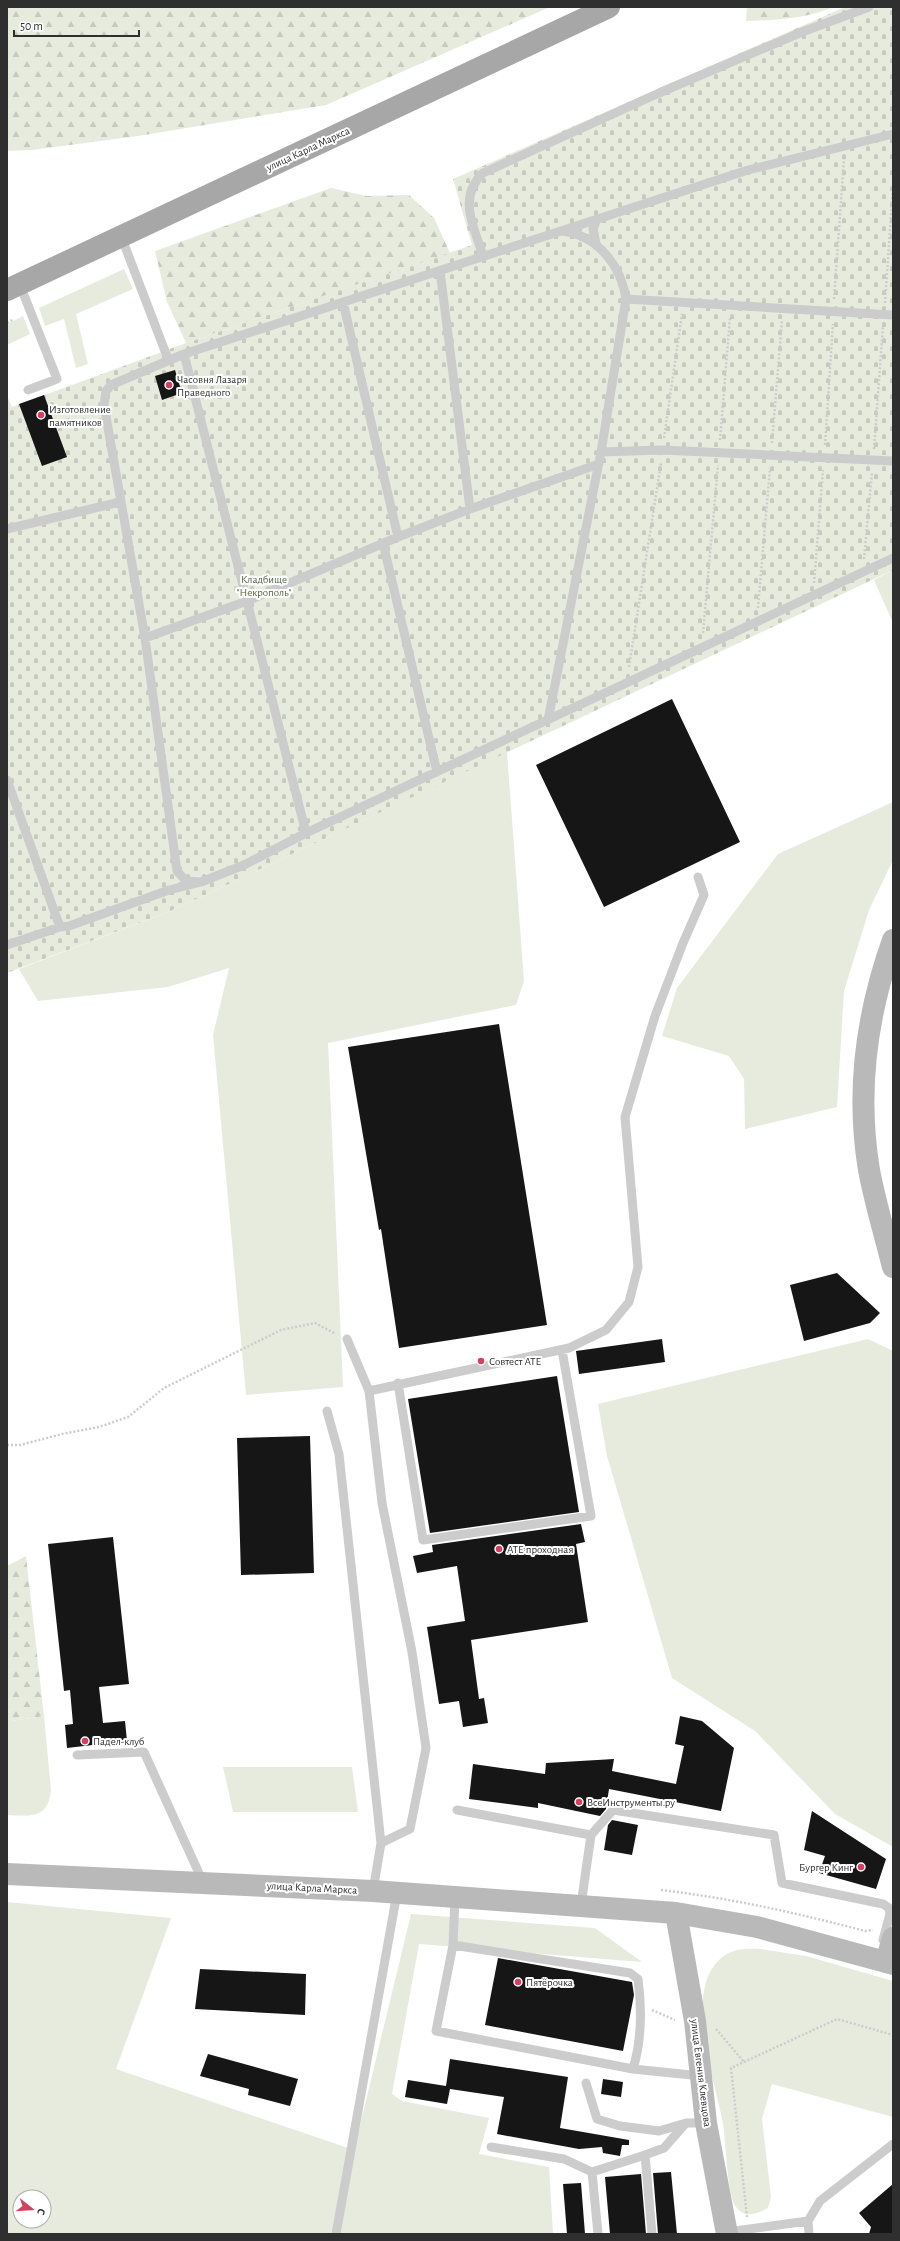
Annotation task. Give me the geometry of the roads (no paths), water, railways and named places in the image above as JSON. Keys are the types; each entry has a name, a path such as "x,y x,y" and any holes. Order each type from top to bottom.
{"main road":[{"name":"улица Карла Маркса","path":"13,288 609,7"},
{"path":"893,940 883,969 865,1056 864,1105 869,1170 893,1267"},
{"name":"улица Карла Маркса","path":"7,1874 373,1891 676,1913 716,1919 794,1936 885,1962"},
{"name":"улица Евгения Клевцова","path":"676,1913 694,2021 701,2076 696,2123 727,2233"},
{"path":"885,1962 889,1934"}],"lane":[{"path":"483,256 470,212 468,198 474,182 483,173 659,93 802,32 869,7"},
{"path":"169,890 175,881 177,871 145,638 104,405 106,390 117,380 168,359 483,256 748,170 893,134"},
{"path":"596,243 593,229 597,219"},
{"path":"548,720 599,464 626,299 624,286 617,270 596,243 579,234 561,231"},
{"path":"121,236 168,359"},
{"path":"440,271 470,509"},
{"path":"13,288 57,379 28,390"},
{"path":"626,299 888,315"},
{"path":"343,302 398,537"},
{"path":"184,354 306,833"},
{"path":"601,452 662,450 824,459 893,461"},
{"path":"145,638 248,601 383,543 470,509 599,464"},
{"path":"7,529 120,502"},
{"path":"383,543 437,772"},
{"path":"7,945 60,927 69,926 169,890 201,882 244,865 306,833 893,558"},
{"path":"7,780 60,927"},
{"path":"177,871 186,881 201,882"},
{"path":"369,1391 562,1350 606,1330 629,1302 638,1267 625,1117 655,1016 683,943 704,895 698,877"},
{"path":"347,1339 369,1391 382,1503 412,1652 426,1748 410,1829 381,1843"},
{"path":"398,1384 422,1540 591,1516 562,1350"},
{"path":"326,1411 338,1454 381,1843 373,1891"},
{"path":"77,1755 144,1752 203,1883"},
{"path":"457,1810 591,1835"},
{"path":"581,1905 591,1835 613,1810 774,1835 782,1883 883,1904 889,1908 889,1934"},
{"path":"336,2234 397,1893"},
{"path":"455,1897 454,1945 436,2031 633,2069 701,2076"},
{"path":"454,1945 630,1973 638,1979 641,2006 638,2052 633,2069"},
{"path":"586,2083 597,2119 620,2126 659,2131 696,2123"},
{"path":"490,2147 564,2159 592,2172 664,2148 696,2123"},
{"path":"809,2234 808,2221 820,2201 893,2144"},
{"path":"645,2155 652,2234"},
{"path":"592,2172 598,2234"},
{"path":"727,2233 748,2228 808,2221"}],"place":[{"name":"Часовня Лазаря Праведного","path":"169,385"},
{"name":"Изготовление памятников","path":"41,415"},
{"name":"Совтест АТЕ","path":"481,1361"},
{"name":"АТЕ проходная","path":"499,1549"},
{"name":"Падел-клуб","path":"85,1741"},
{"name":"ВсеИнструменты.ру","path":"579,1802"},
{"name":"Бургер Кинг","path":"861,1867"},
{"name":"Пятёрочка","path":"518,1982"}],"park label":[{"name":"Кладбище \"Некрополь\"","path":"264,585"}]}
